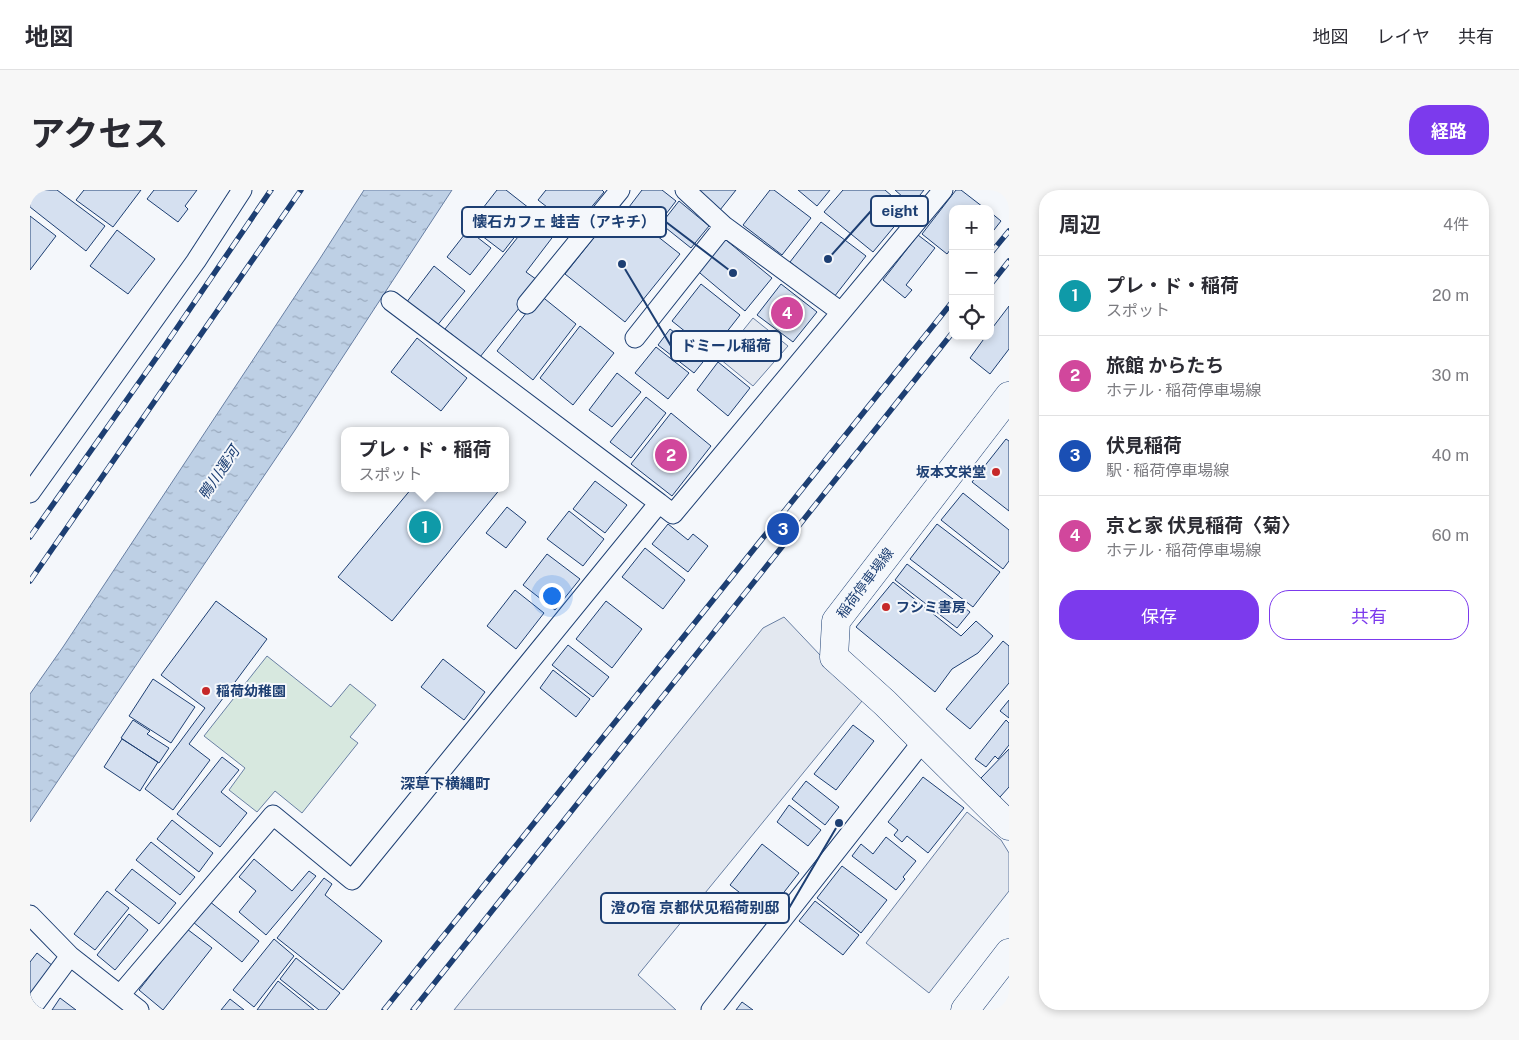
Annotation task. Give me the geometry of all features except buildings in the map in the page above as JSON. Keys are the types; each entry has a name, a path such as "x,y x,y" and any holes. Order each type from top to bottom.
{"main road":[{"name":"稲荷停車場線","path":"1009,396 836,621 834,657 1009,826"},
{"path":"965,1010 1009,953"}],"lane":[{"path":"30,493 196,261 242,190"},
{"path":"526,304 620,190"},
{"path":"685,190 724,226 841,312"},
{"path":"391,301 673,514 943,190"},
{"path":"635,338 724,226"},
{"path":"120,995 273,814 352,880 659,503"},
{"path":"711,1010 923,741"},
{"path":"30,915 70,956 139,1010"},
{"path":"30,1010 70,956"}],"shaded area":[{"path":"753,318 788,346 753,386 720,359"},
{"path":"784,617 862,701 638,975 676,1010 454,1010 763,628"},
{"path":"267,656 331,707 350,684 376,705 350,737 358,743 302,813 275,791 257,812 229,790 245,768 204,736"},
{"path":"967,812 1001,840 1009,853 1009,891 929,993 866,943"}],"water":[{"name":"鴨川運河","path":"364,190 452,190 295,430 30,822 30,694 63,647"}],"railway":[{"path":"30,537 164,347 271,190"},
{"path":"30,581 301,190"},
{"path":"993,250 1009,231"},
{"path":"994,280 1009,261"},
{"path":"384,1010 949,306"},
{"path":"413,1010 949,337"}],"place":[{"name":"eight","path":"828,259"},
{"name":"ドミール稲荷","path":"622,264"},
{"name":"懐石カフェ 蛙吉（アキチ）","path":"733,273"},
{"name":"京と家 伏見稲荷〈菊〉","path":"787,313"},
{"name":"旅館 からたち","path":"671,455"},
{"name":"坂本文栄堂","path":"996,472"},
{"name":"プレ・ド・稲荷","path":"425,527"},
{"name":"伏見稲荷","path":"783,529"},
{"name":"フシミ書房","path":"886,607"},
{"name":"稲荷幼稚園","path":"206,691"},
{"name":"澄の宿 京都伏见稻荷别邸","path":"839,823"}],"district":[{"name":"深草下横縄町","path":"445,784"}]}
